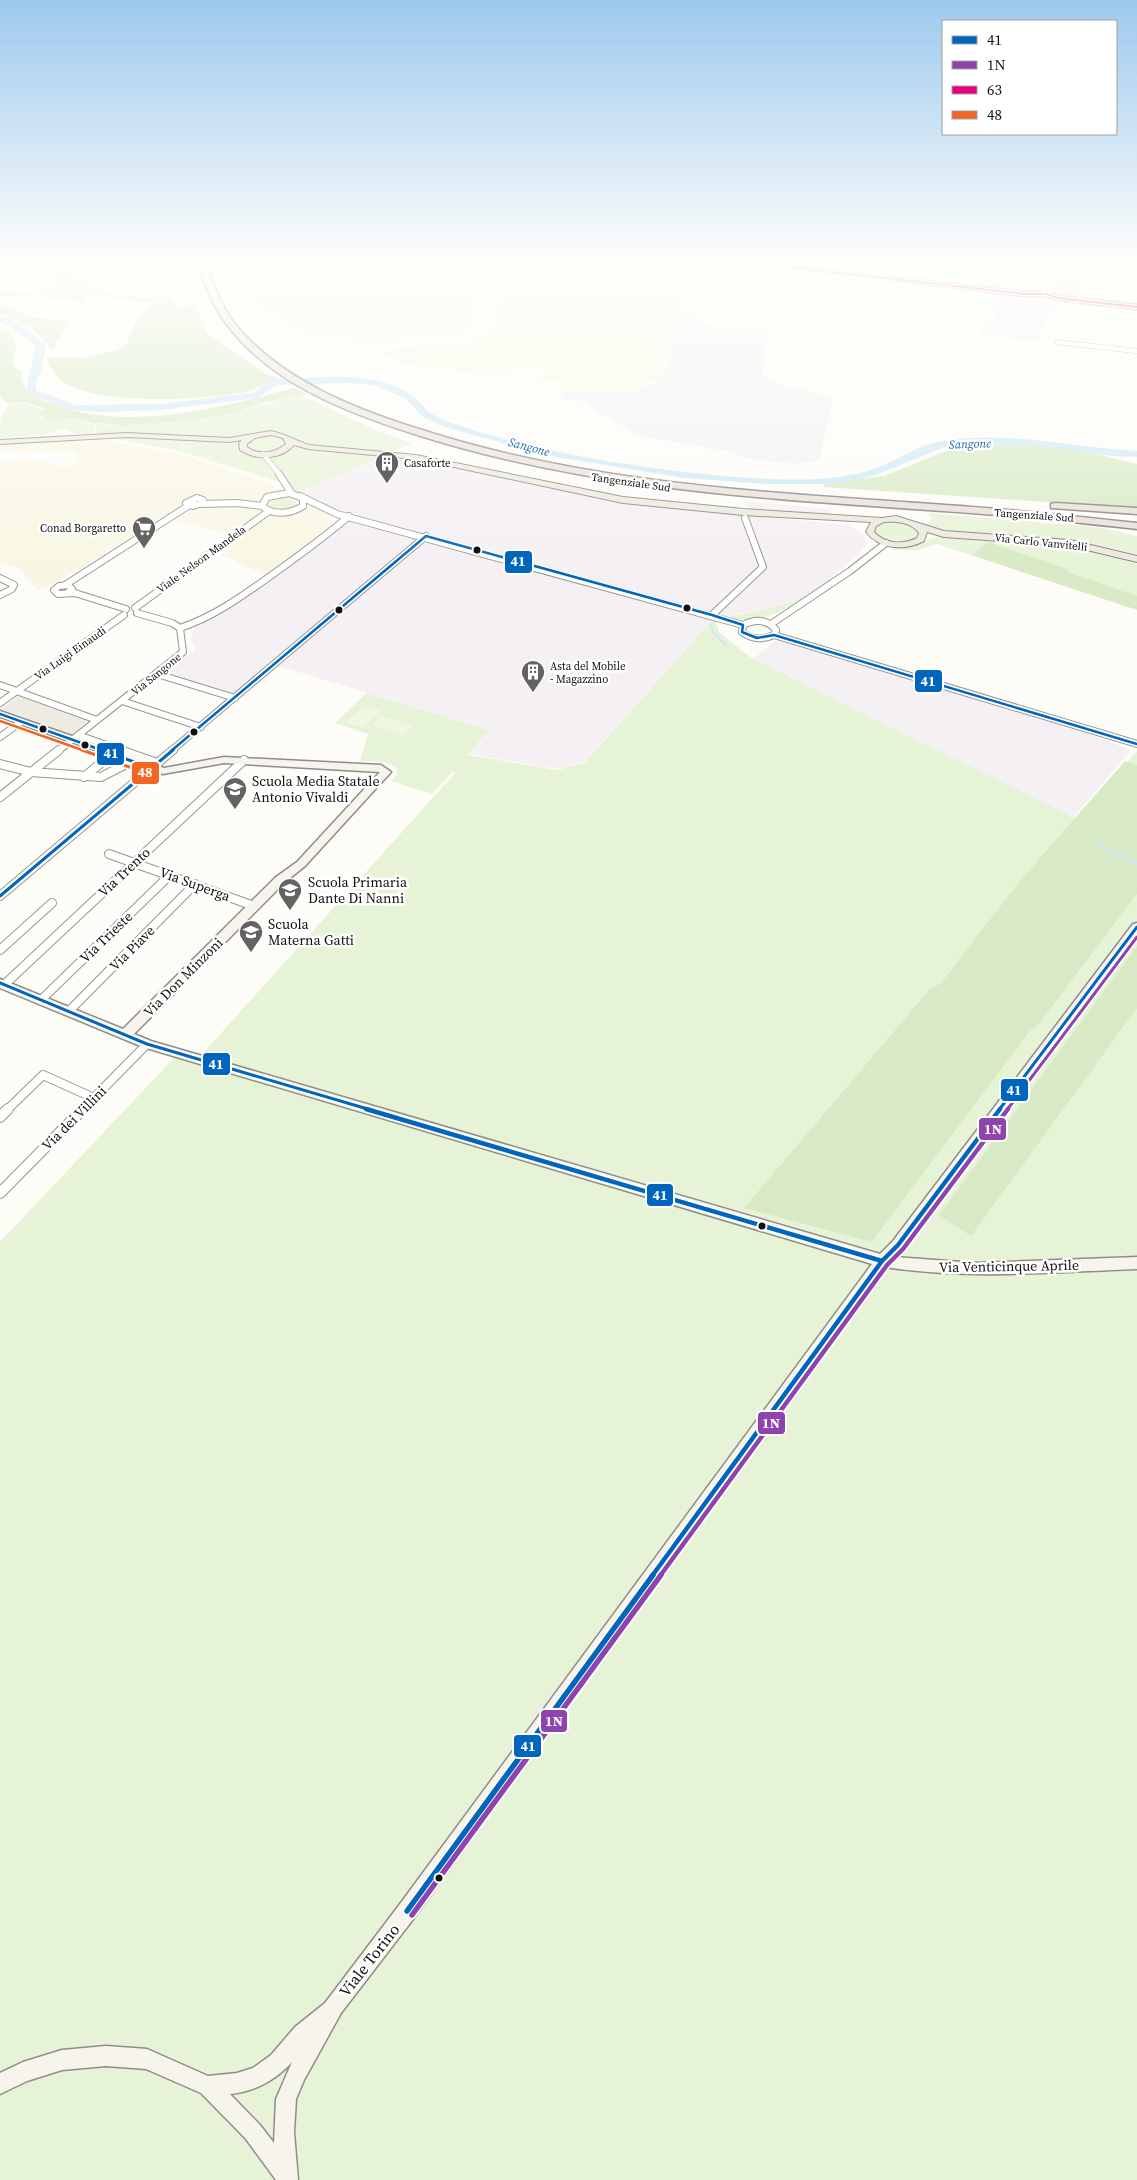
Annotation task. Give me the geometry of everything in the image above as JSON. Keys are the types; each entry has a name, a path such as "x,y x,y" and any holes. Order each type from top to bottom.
{"highway":[{"name":"Tangenziale Sud","path":"272,364 322,394 367,415 460,447 527,464 606,479 704,491 1058,517 1137,526"},
{"name":"Tangenziale Sud","path":"289,364 339,394 379,412 459,440 582,468 702,484 1069,511 1137,519"},
{"path":"950,502 1010,503 1137,511"}],"main road":[{"path":"0,442 127,435 221,440 277,434 286,436 291,441 308,447"},
{"path":"243,448 245,440 253,436"},
{"path":"221,440 243,448 250,453 263,454 308,447 406,455 623,500 850,520 904,520 919,527 944,534"},
{"path":"282,451 290,445 291,441"},
{"path":"850,520 870,532 875,538 886,543 902,545 944,534"},
{"path":"870,532 872,525 881,520"},
{"path":"919,527 923,533 921,539"},
{"name":"Via Carlo Vanvitelli","path":"944,534 1070,543 1137,560"}],"street":[{"path":"274,464 275,456 282,451"},
{"path":"263,454 274,464 284,485 292,494"},
{"path":"262,506 267,497 278,494 300,496 338,514 426,536 743,626 755,621 771,624 776,630 774,635"},
{"path":"300,496 304,502 299,508 288,512 269,511 262,506 237,503 201,504 203,502 202,499 194,498 186,502 188,506 76,580 70,589 125,612 136,611 172,623 180,628 212,616 234,602 350,516"},
{"name":"Viale Nelson Mandela","path":"136,611 269,511"},
{"path":"712,616 763,568 745,518"},
{"path":"0,896 426,536"},
{"path":"771,624 850,571 886,543"},
{"path":"0,578 14,585 12,589 0,595"},
{"name":"Via Luigi Einaudi","path":"0,703 125,612"},
{"path":"743,626 742,632 749,638 761,640 774,635 1137,744"},
{"name":"Via Sangone","path":"0,797 183,652 180,628"},
{"path":"157,674 235,698"},
{"path":"0,685 97,720"},
{"path":"122,701 201,726"},
{"path":"0,714 75,738 154,766 163,771 224,760 244,760"},
{"path":"0,737 21,722"},
{"path":"75,738 112,754 154,766"},
{"path":"84,777 112,754"},
{"name":"Via Don Minzoni","path":"125,1035 280,880 301,864 385,776 386,770 381,768 244,760"},
{"name":"Via Trento","path":"2,984 244,760"},
{"path":"0,764 31,772 101,777 132,761"},
{"name":"Via Superga","path":"109,854 254,906"},
{"name":"Via Trieste","path":"42,999 170,875"},
{"name":"Via Piave","path":"69,1011 195,884"},
{"path":"0,950 52,903"},
{"name":"Viale Torino","path":"334,2006 407,1911 882,1261 898,1245 1137,927"},
{"name":"Via Venticinque Aprile","path":"2,984 147,1044 882,1261 911,1266 985,1268 1137,1263"},
{"name":"Via dei Villini","path":"0,1193 147,1044"},
{"path":"0,1117 43,1075 94,1098"},
{"path":"208,2086 237,2083 259,2076 278,2062 302,2034 334,2006"},
{"path":"288,2179 284,2132 286,2099 296,2074 334,2006"},
{"path":"0,2084 23,2072 62,2060 106,2056 147,2059 208,2086 252,2132 288,2179"}],"shaded area":[{"path":"409,364 664,364 659,379 619,392 557,393 561,382 536,381 551,370 515,367 506,377 480,377 442,366 424,367"},
{"path":"666,364 763,364 761,375 784,386 834,397 819,460 797,464 744,458 732,452 637,435 591,407 590,402 560,399 564,393 620,393 654,384 661,379"},
{"path":"97,439 183,455 268,483 327,514 332,521 326,533 267,576 223,555 242,537 161,517 88,564 55,583 37,590 20,569 0,561 0,463 35,461 68,467 77,463 79,457 73,451 0,452 0,446"},
{"path":"381,456 438,464 621,503 849,525 861,533 868,543 859,554 822,586 798,601 712,620 584,762 558,769 469,754 490,730 279,666 243,698 166,673 195,648 191,639 195,626 330,535 352,515 339,512 300,493"},
{"path":"743,501 830,509 830,515 749,508"},
{"path":"778,639 1079,730 1131,750 1072,819 753,659"},
{"path":"20,695 90,719 72,734 1,709"}],"green space":[{"path":"0,364 13,364 15,368 21,371 23,384 26,389 41,399 83,412 113,416 144,417 175,414 237,403 295,388 306,394 265,402 234,413 184,421 121,426 95,424 72,418 52,422 44,420 45,417 37,414 46,409 25,402 7,403 0,396"},
{"path":"49,364 251,364 266,374 280,378 258,388 226,395 151,399 100,395 79,389 63,382"},
{"path":"293,395 301,395 379,432 412,443 298,493 286,484 176,450 94,435 97,432 94,429 98,424 121,426 184,421 234,413"},
{"path":"13,403 25,403 45,410 37,414 45,418 44,421 52,422 72,418 94,425 94,433 78,434 60,428 49,434 0,438 3,412 5,408"},
{"path":"1039,444 1071,448 1137,464 1137,508 824,487 824,483 884,476 953,448 969,445"},
{"path":"287,496 297,501 293,508 284,510 268,507 270,500"},
{"path":"928,513 1097,527 1137,536 1137,555 1068,539 944,531 924,526 932,520"},
{"path":"894,521 913,527 918,533 917,537 906,542 895,543 878,536 874,532 876,526"},
{"path":"945,537 1066,547 1090,551 1137,564 1137,596 1068,572 980,548 971,555 937,544 918,550 888,550 914,546 932,538"},
{"path":"988,542 1070,570 1068,572 1137,596 1137,610 971,555"},
{"path":"798,601 772,615 755,619 725,618"},
{"path":"714,618 719,632 750,657 1077,819 1137,751 1137,2180 0,2180 0,1242 176,1056 195,1062 456,772 453,771 432,794 391,781 397,775 396,767 384,762 360,761 368,734 335,723 367,693 489,730 468,755 557,770 584,763"},
{"path":"364,705 381,711 363,728 345,723"},
{"path":"382,716 413,726 403,736 371,725"},
{"path":"1125,761 1137,765 1137,894 1041,1021 1030,1031 872,1242 744,1208 930,989 941,983 1019,882"},
{"path":"1137,946 1137,1008 971,1236 939,1215"}],"waterway":[{"name":"Sangone","path":"38,364 36,373 31,381 31,391 74,408 160,407 229,399 257,395 270,384 277,382 347,380 377,382 409,397 426,415 452,426 554,454 685,475 767,481 836,481 872,473 942,444 986,441 1038,442 1111,453 1137,454"},
{"path":"711,624 713,632 727,646"},
{"path":"1099,845 1137,864"}],"transit line":[{"name":"41","path":"0,896 426,536 712,615 743,625 742,632 753,638 765,638 774,635 1137,744"},
{"name":"41","path":"0,714 151,768"},
{"name":"48","path":"0,721 149,774"},
{"name":"41","path":"407,1911 882,1261 898,1245 1137,927"},
{"name":"1N","path":"412,1915 887,1265 903,1249 1137,937"},
{"name":"41","path":"0,983 147,1044 882,1261"}],"place":[{"name":"Casaforte","path":"387,484"},
{"name":"Conad Borgaretto","path":"144,549"},
{"name":"Asta del Mobile - Magazzino","path":"533,693"},
{"name":"Scuola Media Statale Antonio Vivaldi","path":"235,810"},
{"name":"Scuola Primaria Dante Di Nanni","path":"290,911"},
{"name":"Scuola Materna Gatti","path":"251,953"}]}
